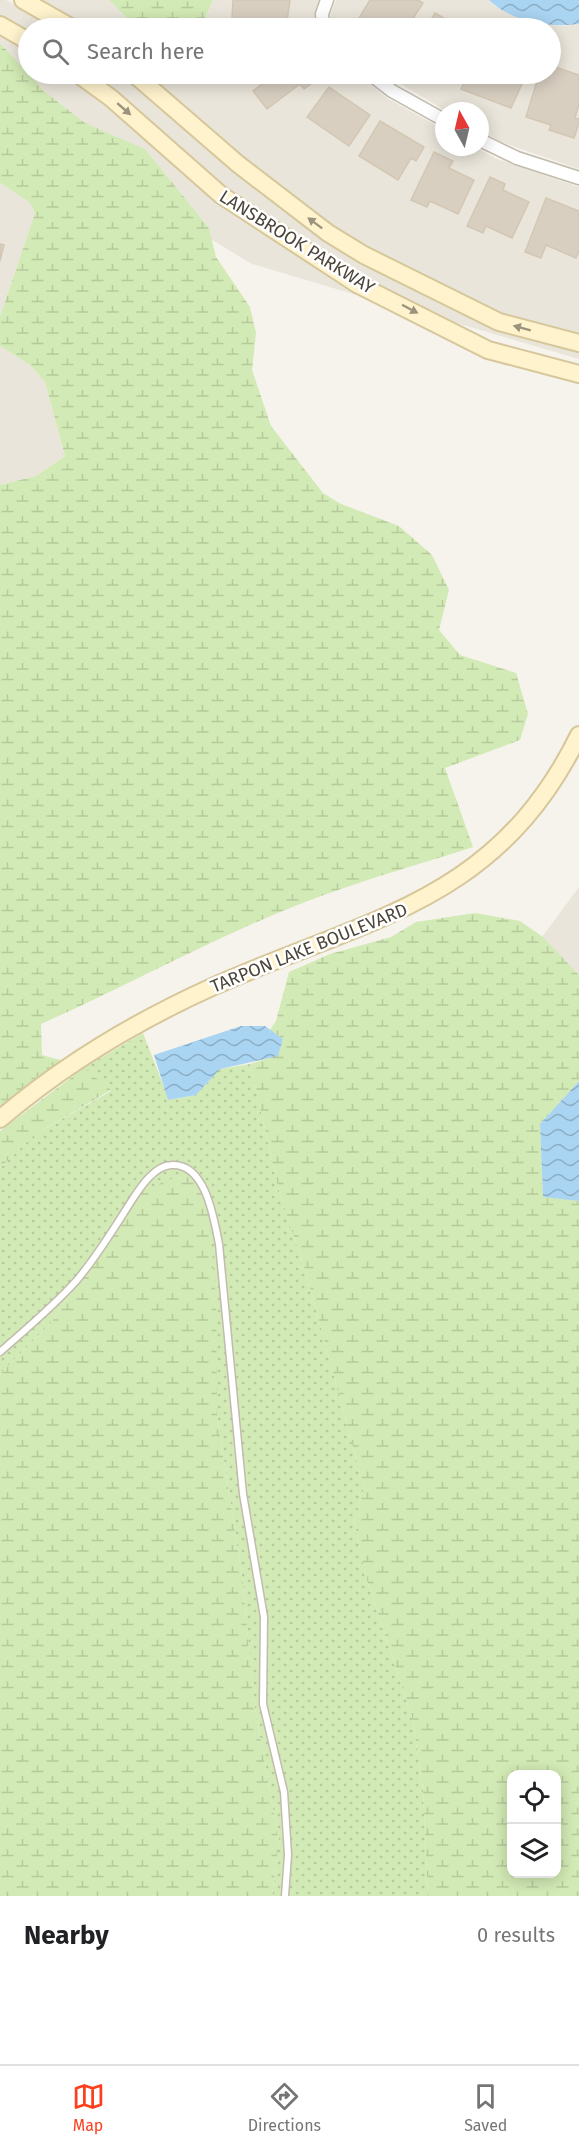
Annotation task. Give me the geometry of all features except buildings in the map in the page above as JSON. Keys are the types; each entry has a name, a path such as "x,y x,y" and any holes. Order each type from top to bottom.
{"street":[{"path":"23,0 54,18"},
{"path":"322,18 327,0"},
{"path":"0,25 18,35"},
{"name":"LANSBROOK PARKWAY","path":"92,84 111,98 221,195 357,284 488,350 579,374"},
{"name":"LANSBROOK PARKWAY","path":"145,84 238,165 328,233 364,255 499,322 579,343"},
{"path":"383,84 435,115"},
{"path":"489,146 498,151 579,178"},
{"name":"TARPON LAKE BOULEVARD","path":"0,1119 54,1078 112,1040 165,1010 212,987 378,921 446,887 468,872 514,831 537,805 574,759 579,735"}],"lane":[{"path":"0,1352 76,1281 141,1188 156,1171 171,1165 179,1166 190,1172 201,1183 213,1216 219,1244 246,1514 264,1617 263,1704 284,1792 285,1896"}],"shaded area":[{"path":"0,0 6,0 39,18 18,18 18,25 0,15"},
{"path":"41,0 109,0 127,18 71,18"},
{"path":"213,0 319,0 315,18 206,18"},
{"path":"336,0 489,0 495,6 522,18 330,18"},
{"path":"579,24 579,169 501,142 489,135 489,102 435,102 435,104 401,84 561,84 561,26"},
{"path":"0,35 18,45 18,63 0,43"},
{"path":"37,84 76,84 360,296 252,264 212,240 209,228 145,149 85,123"},
{"path":"106,84 132,84 233,172 323,240 354,259 496,330 579,352 579,359 453,322 361,276 225,187"},
{"path":"158,84 370,84 387,98 435,125 435,156 489,155 579,187 579,334 502,314 368,247 331,225 242,157"},
{"path":"0,183 29,202 35,213 0,317"},
{"path":"0,346 30,365 45,382 65,456 36,476 0,485"},
{"path":"579,887 579,975 542,937"}],"green space":[{"path":"109,0 213,0 205,18 127,18"},
{"path":"0,43 18,63 18,84 38,84 85,123 145,149 209,228 216,257 250,307 256,333 252,370 271,426 323,493 341,504 399,526 432,555 449,590 439,630 460,655 516,673 528,714 520,740 445,768 473,847 361,882 288,909 217,940 41,1024 42,1055 64,1061 0,1108 0,485 36,476 65,456 45,382 30,365 0,346 0,317 35,213 29,202 0,183"},
{"path":"475,913 520,921 543,937 579,975 579,1081 540,1124 543,1196 579,1201 579,1896 428,1896 423,1789 412,1717 366,1577 354,1521 364,1488 308,1280 279,1191 250,1064 278,1055 283,1039 270,1030 276,1021 289,972 330,954 391,937 416,922"},
{"path":"143,1033 169,1100 196,1095 220,1069 250,1064 279,1191 308,1280 364,1488 354,1521 366,1577 412,1717 423,1789 428,1896 272,1896 279,1842 254,1703 243,1584 217,1414 215,1375 135,1194 51,1323 0,1374 0,1168 34,1135 111,1091 84,1068"},
{"path":"84,1068 111,1090 34,1135 0,1168 0,1131"},
{"path":"195,1169 209,1210 216,1305 217,1414 243,1584 254,1703 279,1842 272,1896 0,1896 0,1374 51,1323 135,1194"}],"water":[{"path":"489,0 579,0 579,24 561,25 561,18 520,18 498,8"},
{"path":"241,1026 265,1026 283,1039 278,1056 220,1069 196,1095 168,1100 154,1055"},
{"path":"579,1081 579,1201 543,1197 540,1124"}]}
